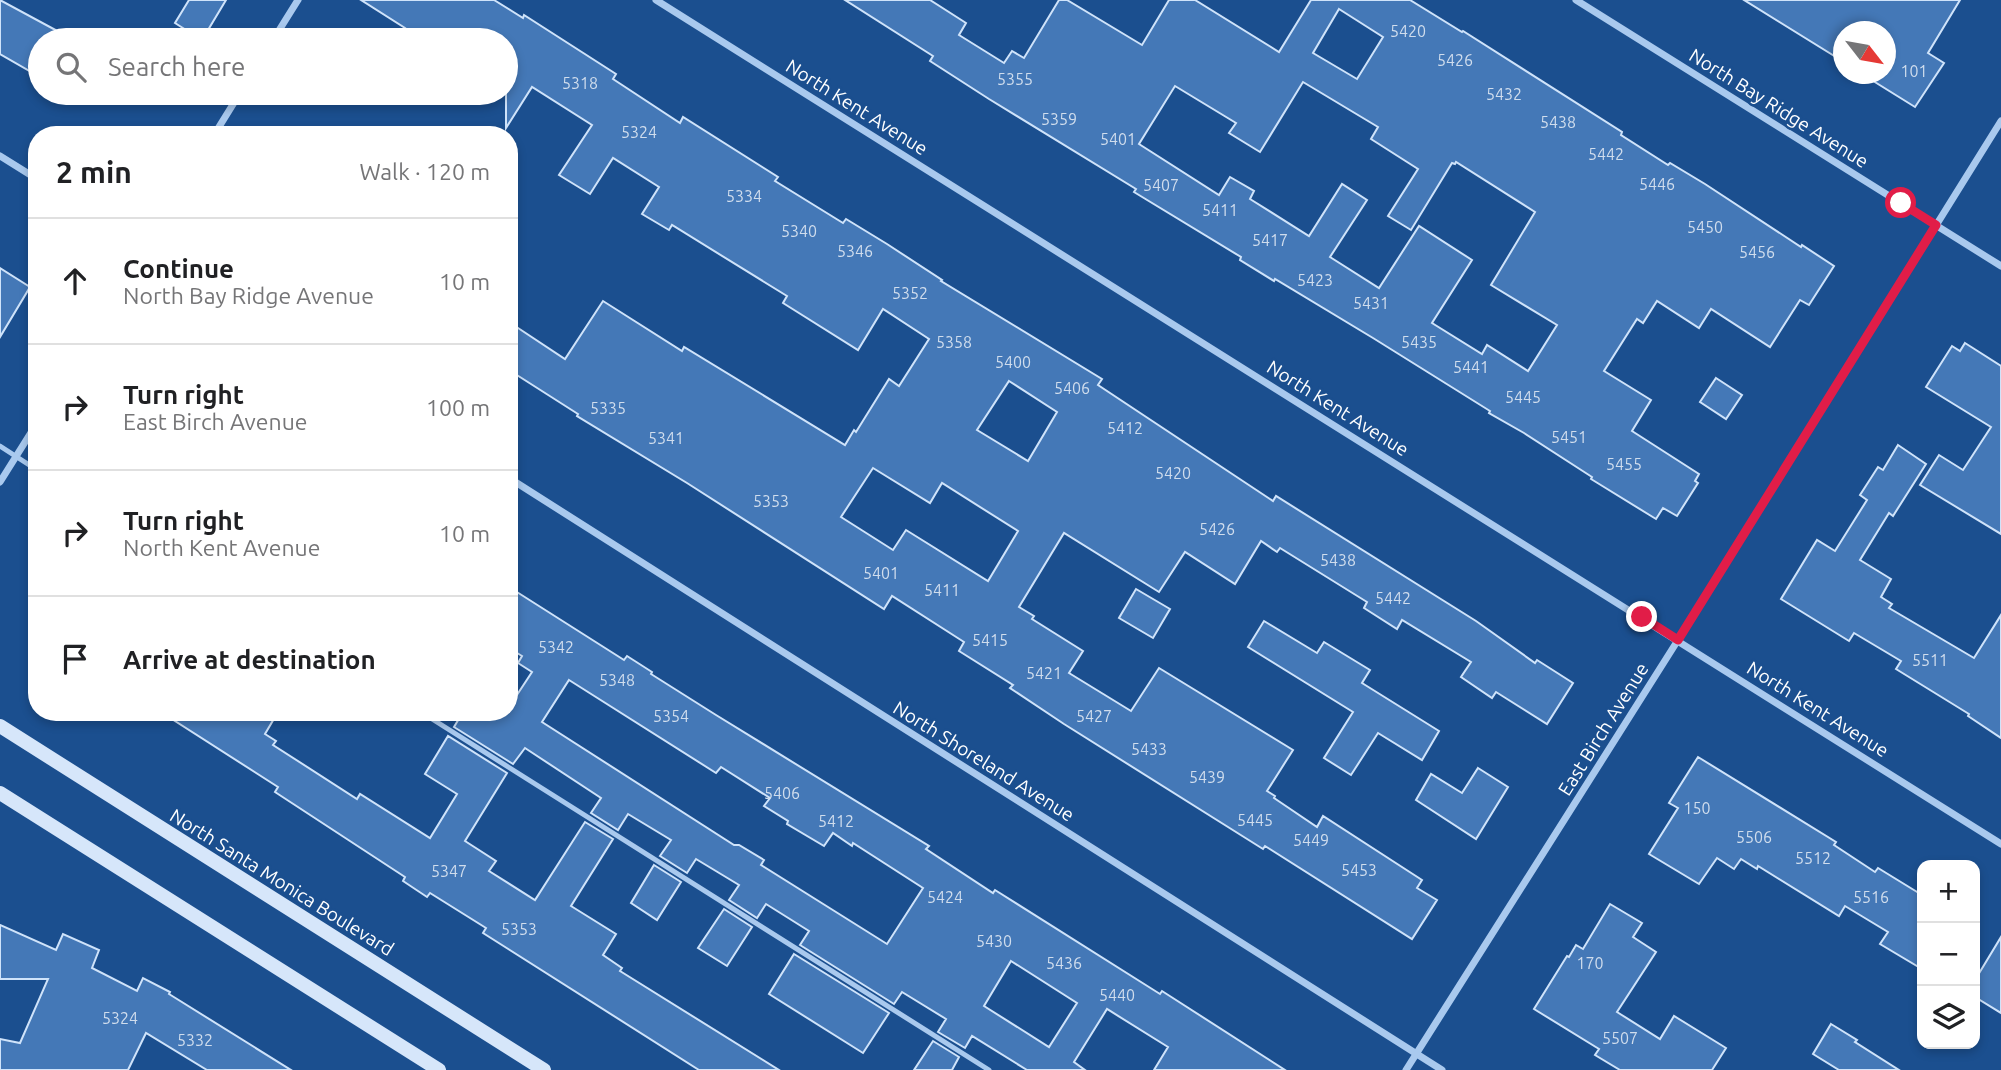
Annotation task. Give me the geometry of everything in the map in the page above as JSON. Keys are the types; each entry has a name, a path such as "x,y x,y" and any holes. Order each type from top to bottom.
{"street":[{"path":"280,28 298,0"},
{"name":"North Kent Avenue","path":"656,0 2001,844"},
{"name":"North Bay Ridge Avenue","path":"1576,0 2001,266"},
{"path":"220,126 233,105"},
{"name":"East Birch Avenue","path":"1406,1070 2001,121"},
{"path":"0,156 28,173"},
{"path":"0,482 28,438"},
{"name":"North Shoreland Avenue","path":"518,484 1442,1070"},
{"name":"North Santa Monica Boulevard","path":"0,726 544,1070"},
{"path":"0,793 439,1070"}],"lane":[{"path":"0,446 28,464"},
{"path":"435,721 989,1070"}],"building":[{"path":"0,0 52,28 28,28 28,70 0,54"},
{"path":"189,0 226,0 209,28 183,28 175,23"},
{"path":"361,0 494,0 523,18 524,15 616,74 613,79 680,123 683,117 778,177 775,181 843,223 846,219 941,281 1102,379 1098,385 1273,501 1276,496 1476,621 1535,663 1537,660 1573,683 1547,724 1496,692 1492,698 1461,677 1471,662 1402,620 1397,629 1364,608 1367,602 1280,548 1277,552 1261,541 1235,584 1185,552 1159,592 1064,533 1019,607 1034,616 1032,619 1083,651 1069,673 1131,711 1159,668 1293,750 1267,791 1317,827 1323,816 1422,880 1417,888 1437,900 1412,939 1064,724 1010,688 1013,685 959,651 964,642 892,596 884,609 577,416 578,414 518,376 518,328 565,359 603,301 682,351 684,347 845,445 889,379 899,386 929,339 883,309 858,350 783,303 787,296 672,225 669,230 642,214 659,187 613,158 590,194 559,175 592,125 532,87 506,126 506,105 518,105 518,28 405,28","holes":["1009,381 1057,412 1028,461 977,430","873,468 930,503 942,483 1018,531 988,581 906,530 893,550 841,517"]},
{"path":"845,0 930,0 966,23 959,35 1004,63 1012,51 1024,58 1059,0 1067,0 1142,45 1169,0 1195,0 1279,52 1311,0 1410,0 1622,132 1621,135 1668,165 1670,163 1705,184 1834,266 1809,305 1800,300 1770,347 1711,309 1699,328 1657,301 1643,323 1637,319 1604,371 1651,400 1632,431 1699,474 1695,481 1698,483 1677,516 1663,508 1656,519 1373,338 1240,260 1241,257 1134,192 1136,189 930,61 933,56","holes":["1339,9 1383,37 1357,79 1313,53","1303,82 1378,127 1371,139 1418,169 1388,216 1411,230 1452,163 1456,162 1535,212 1491,285 1557,325 1528,371 1487,345 1482,354 1432,323 1472,260 1419,226 1379,288 1330,257 1367,200 1342,184 1309,236 1250,199 1254,191 1230,177 1219,195 1139,144 1175,86 1236,123 1229,133 1260,152"]},
{"path":"1744,0 1960,0 1928,53 1944,63 1915,107 1878,84 1896,84 1896,21 1833,21 1833,55"},
{"path":"0,268 28,286 28,290 0,337"},
{"path":"1965,343 2001,366 2001,534 1920,485 1939,455 1963,470 1991,427 1926,387 1952,346 1960,351"},
{"path":"1716,378 1742,395 1726,419 1700,402"},
{"path":"1898,445 1926,464 1893,516 1889,513 1860,560 1891,579 1881,597 1892,604 1889,608 1974,658 2001,615 2001,738 1968,716 1969,714 1896,669 1901,661 1854,633 1849,641 1781,599 1817,540 1835,551 1867,500 1860,495 1878,467 1883,470"},
{"path":"1136,589 1170,609 1153,638 1119,618"},
{"path":"518,593 624,660 627,656 716,715 929,846 926,849 993,893 995,890 1160,994 1162,991 1285,1070 1154,1070 1168,1047 1107,1009 1074,1062 1085,1070 1027,1070 972,1036 965,1048 938,1032 946,1019 902,992 894,1004 800,945 809,931 766,904 757,918 729,900 739,885 696,859 687,873 660,856 671,840 628,814 618,830 591,813 601,798 525,748 513,764 454,727 458,721 518,721 518,693 532,672 518,663 522,656 518,654","holes":["569,680 716,773 721,767 770,798 764,806 788,821 787,824 824,846 833,833 923,888 887,944 761,865 764,860 739,845 734,845 542,722","1011,961 1077,1003 1049,1047 984,1006"]},
{"path":"1264,621 1317,653 1324,642 1370,670 1362,683 1439,731 1422,760 1378,733 1351,775 1324,758 1353,712 1248,647"},
{"path":"175,721 273,721 265,734 276,741 273,745 357,799 360,794 430,838 457,794 425,774 448,736 507,773 465,841 496,861 489,871 535,900 585,822 613,839 571,906 616,934 603,955 622,968 620,971 779,1070 699,1070 483,933 486,928 430,893 427,897 403,881 405,877 275,792 278,787"},
{"path":"1698,757 1836,842 1834,845 1875,872 1878,868 1917,892 1917,966 1880,944 1888,932 1845,906 1839,916 1758,866 1757,869 1741,859 1734,869 1717,858 1699,884 1649,854 1678,808 1669,803"},
{"path":"1478,768 1508,787 1476,839 1416,800 1431,774 1462,793"},
{"path":"654,865 681,882 657,920 631,903"},
{"path":"1610,904 1642,923 1633,937 1656,952 1617,1012 1660,1039 1674,1016 1726,1048 1712,1070 1620,1070 1595,1055 1599,1049 1534,1009 1567,956 1569,957 1576,945 1583,949"},
{"path":"724,909 752,927 727,966 698,948"},
{"path":"0,925 56,950 63,934 99,950 92,968 137,991 143,978 170,992 169,994 291,1070 207,1070 146,1033 128,1070 0,1070 0,1039 20,1043 48,979 0,979"},
{"path":"2001,937 2001,1013 1980,1000 1980,972"},
{"path":"794,954 889,1013 863,1053 769,994"},
{"path":"1831,1024 1899,1070 1839,1070 1813,1054"},
{"path":"933,1041 959,1057 952,1070 914,1070"}],"route":[{"path":"1642,617 1678,640 1936,225 1901,203"}]}
